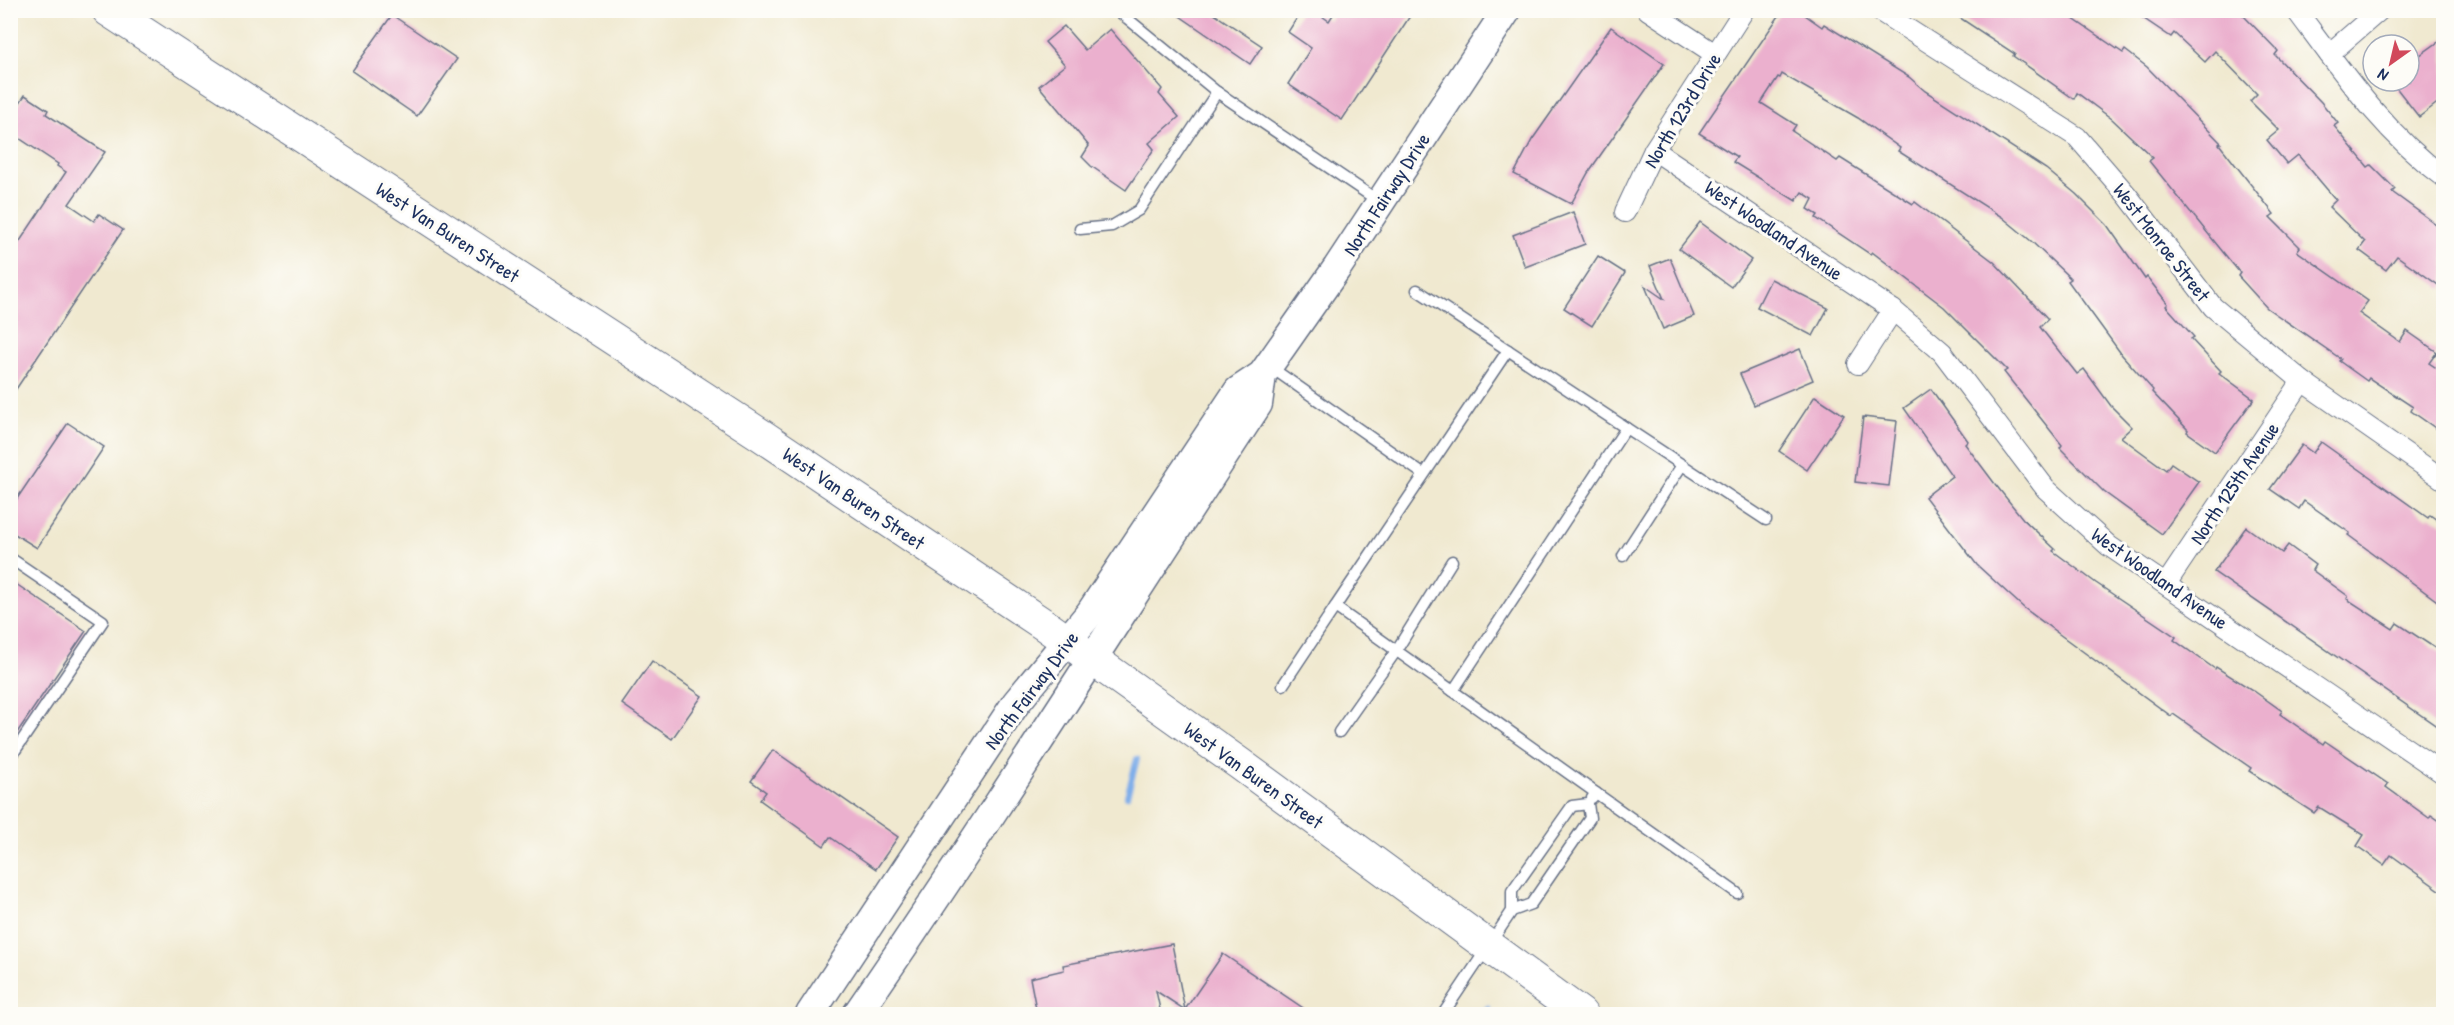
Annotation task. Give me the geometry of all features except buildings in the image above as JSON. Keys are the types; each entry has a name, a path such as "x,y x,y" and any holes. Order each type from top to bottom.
{"main road":[{"name":"West Van Buren Street","path":"108,10 766,439 1079,649 1581,1014"}],"street":[{"name":"North Fairway Drive","path":"810,1014 1016,703 1079,649 1258,404 1265,370 1381,203 1507,10"},
{"path":"1648,10 1715,54"},
{"name":"North 123rd Drive","path":"1625,212 1654,150 1743,10"},
{"name":"West Monroe Street","path":"1878,10 2078,137 2127,195 2213,307 2302,381 2444,480"},
{"path":"2296,10 2371,111 2444,177"},
{"path":"2329,54 2380,10"},
{"name":"West Woodland Avenue","path":"1654,150 1893,310 1942,352 2046,489 2109,546 2444,774"},
{"path":"1858,364 1893,310"},
{"name":"North 125th Avenue","path":"2166,584 2302,381"},
{"name":"North Fairway Drive","path":"859,1012 1050,727 1079,649"},
{"path":"859,1012 859,975 923,875 929,851 924,840"}],"lane":[{"path":"1117,10 1218,92 1381,203"},
{"path":"1080,229 1112,226 1139,210 1218,92"},
{"path":"1417,290 1766,520"},
{"path":"1283,685 1508,350"},
{"path":"1265,370 1423,474"},
{"path":"1453,691 1626,428"},
{"path":"1623,556 1682,465"},
{"path":"10,558 103,621 10,759"},
{"path":"1339,732 1396,651 1452,561"},
{"path":"1335,607 1737,893"},
{"path":"1512,910 1531,904 1590,818 1588,804 1596,793"},
{"path":"1443,1014 1512,910 1512,891 1572,806 1588,804"}],"waterway":[{"path":"1127,796 1137,759"},
{"path":"1483,1014 1488,1008"}]}
